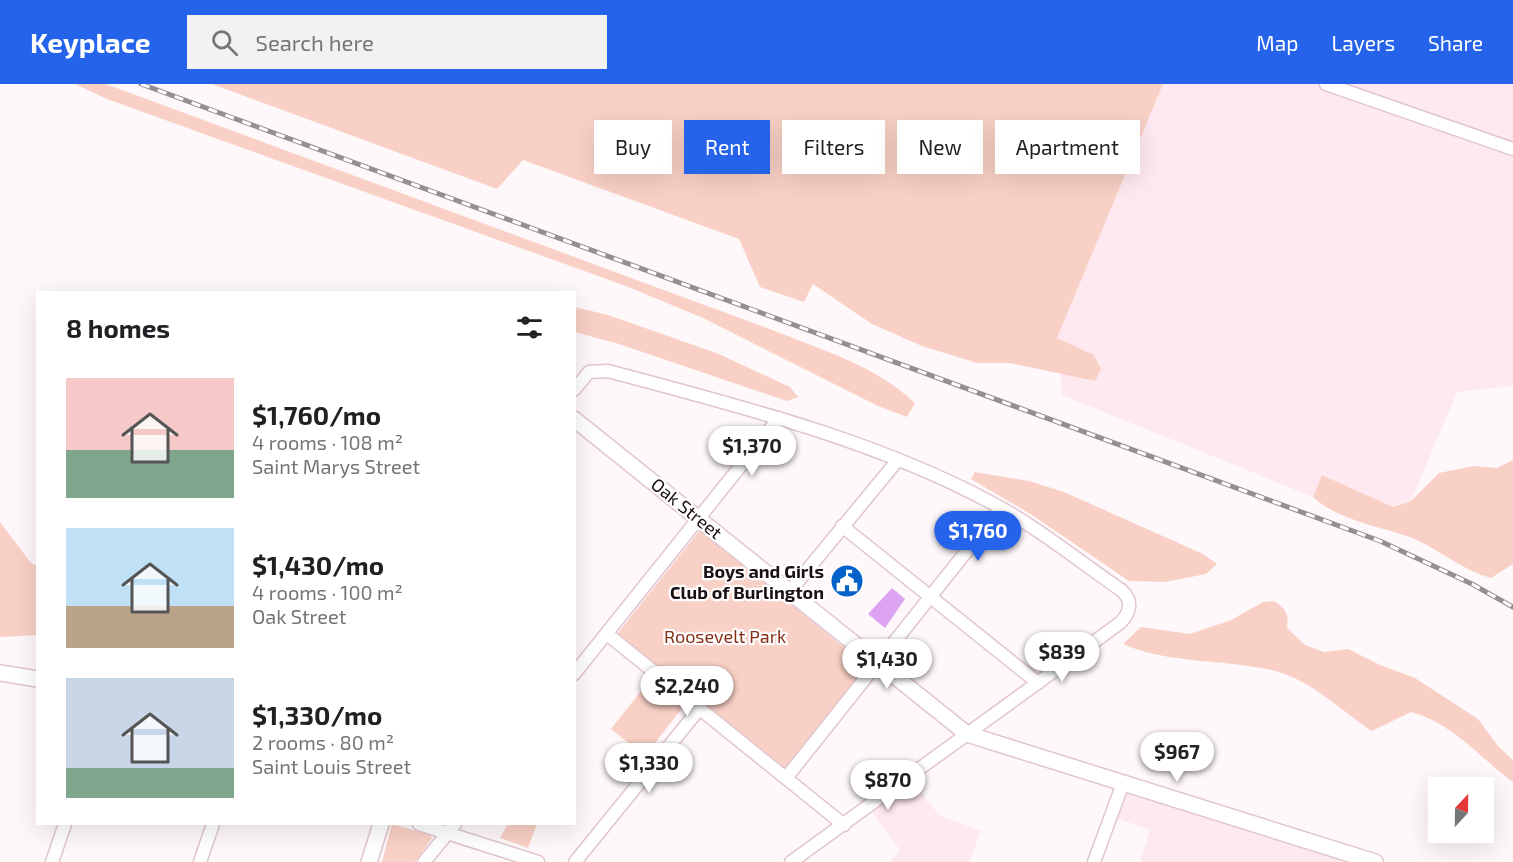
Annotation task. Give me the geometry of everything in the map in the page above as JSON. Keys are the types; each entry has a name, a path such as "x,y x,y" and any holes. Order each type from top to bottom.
{"street":[{"path":"1326,84 1513,149"},
{"path":"576,388 589,372 602,370 779,418 897,461 959,486 1001,508 1121,590 1129,600 1130,609 1120,623 791,862"},
{"path":"576,672 779,418"},
{"name":"Oak Street","path":"576,421 967,734"},
{"path":"790,591 897,461"},
{"path":"786,778 1001,508"},
{"path":"842,526 1038,683"},
{"path":"607,634 844,825"},
{"path":"0,673 36,678"},
{"path":"575,862 700,708"},
{"path":"967,734 1375,862"},
{"path":"1094,862 1123,783"},
{"path":"52,862 65,825"},
{"path":"200,862 213,825"},
{"path":"369,862 381,825"},
{"path":"427,825 451,828 538,862"},
{"path":"424,862 451,828"}],"shaded area":[{"path":"1163,84 1513,84 1513,386 1457,392 1411,501 1393,507 1322,475 1313,497 1062,395 1057,338 1125,174 1140,174 1140,139"},
{"path":"892,588 905,599 885,628 868,614"},
{"path":"913,782 939,815 981,831 969,862 890,862 900,850 872,812"},
{"path":"1126,792 1338,860 1337,862 1140,862 1150,830 1116,818"}],"green space":[{"path":"75,84 106,84 780,333 868,370 900,390 915,403 907,417 878,406 703,318 626,286 107,99"},
{"path":"212,84 1163,84 1140,139 1140,120 995,120 995,174 1125,174 1057,338 1094,355 1101,369 1095,381 1010,363 977,363 922,346 872,324 813,284 804,302 760,287 739,239 523,160 497,189"},
{"path":"576,307 608,315 719,354 790,387 798,397 787,401 619,344 576,332"},
{"path":"1513,460 1513,564 1491,578 1470,570 1412,538 1335,512 1313,497 1322,475 1393,507 1411,501 1439,473 1474,466 1497,468"},
{"path":"975,472 1029,481 1064,492 1203,554 1217,564 1206,574 1165,582 1129,581 1032,515 971,479"},
{"path":"0,522 31,563 36,566 36,635 0,637"},
{"name":"Roosevelt Park","path":"700,530 869,668 785,770 617,634"},
{"path":"1274,601 1286,612 1287,628 1305,645 1324,652 1348,649 1378,664 1415,678 1478,719 1498,746 1513,760 1513,782 1453,733 1426,717 1411,712 1372,731 1311,687 1285,674 1252,667 1159,655 1123,644 1141,627 1190,634 1231,620 1263,602"},
{"path":"649,681 683,707 645,756 611,729"},
{"path":"392,825 430,835 432,838 415,862 382,862"},
{"path":"507,825 537,825 528,848 500,838"}],"railway":[{"path":"141,84 1380,541 1472,584 1513,607"}],"place":[{"name":"Boys and Girls Club of Burlington","path":"847,581"}]}
